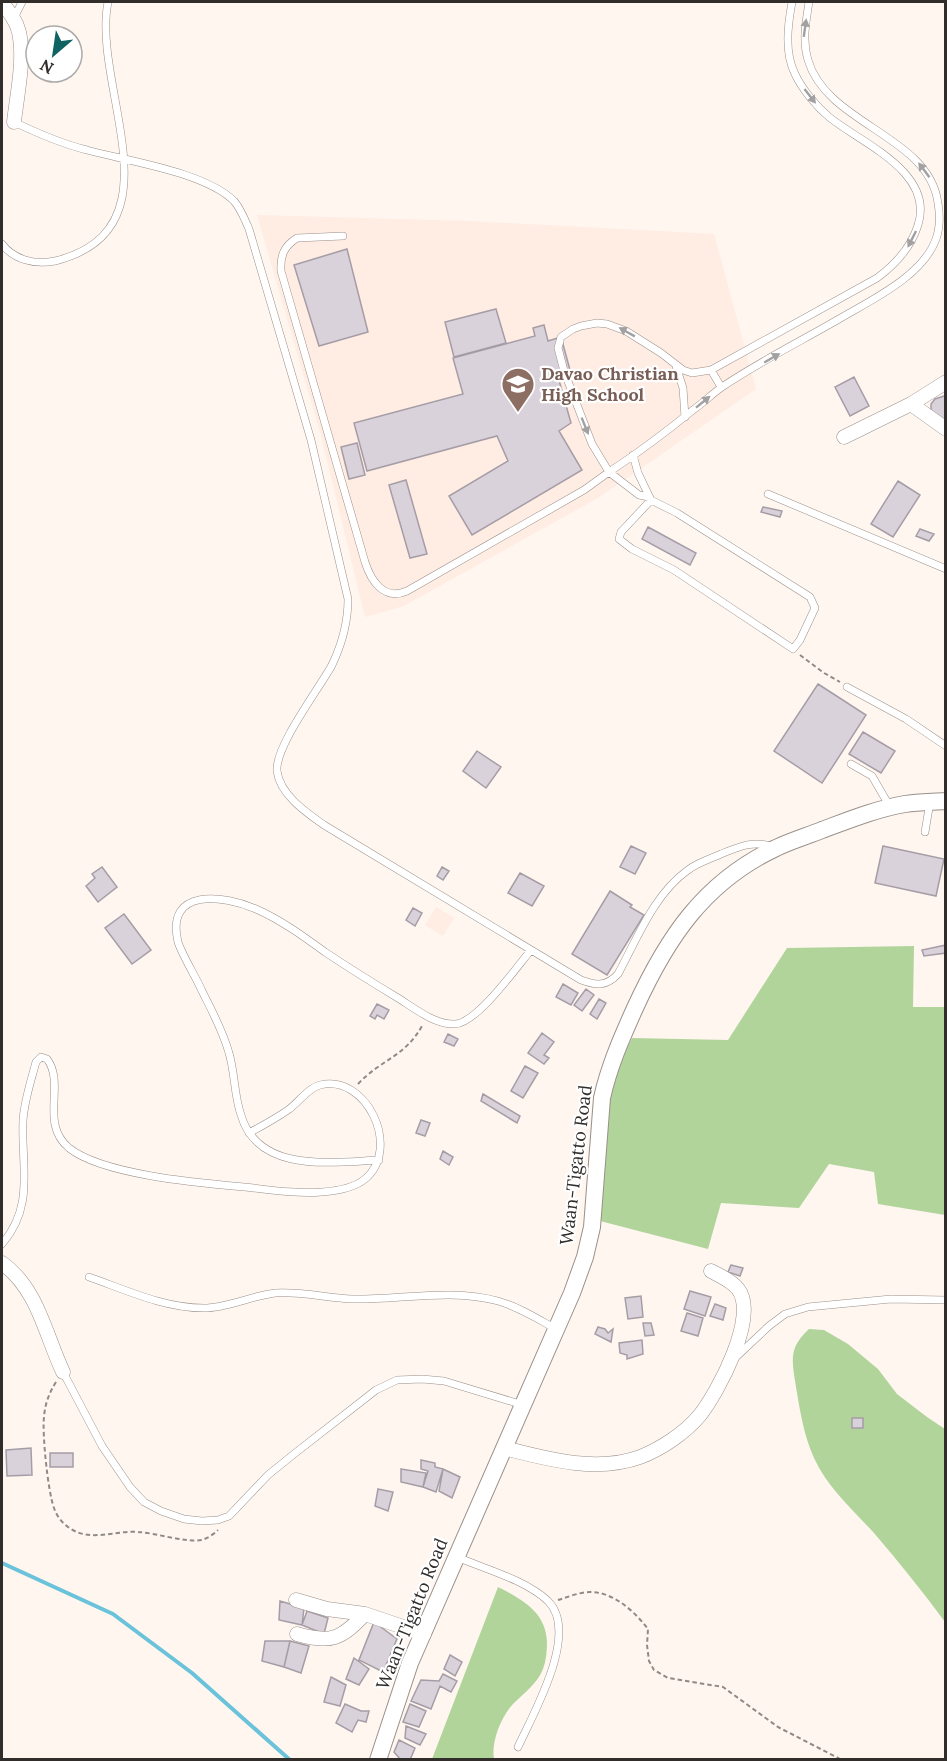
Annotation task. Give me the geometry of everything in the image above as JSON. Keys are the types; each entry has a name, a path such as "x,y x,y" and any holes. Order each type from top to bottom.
{"street":[{"path":"2,3 19,30 14,122"},
{"path":"844,437 911,404 945,382"},
{"path":"911,404 945,429"},
{"name":"Waan-Tigatto Road","path":"378,1760 407,1673 456,1556 557,1329 585,1257 592,1227 602,1098 606,1079 644,988 669,941 706,897 742,868 776,847 890,807 938,801"},
{"path":"2,1263 17,1276 31,1295 63,1372"},
{"path":"504,1448 552,1460 610,1463 639,1457 684,1431 700,1415 732,1361 743,1318 743,1300 739,1289 730,1281 711,1271"},
{"path":"296,1600 327,1609 365,1614 424,1634"},
{"path":"297,1634 323,1640 336,1638 365,1614"}],"lane":[{"path":"14,19 22,2"},
{"path":"2,244 8,252 26,261 47,262 75,256 96,244 109,231 119,210 124,185 125,159 107,56 105,25 108,2"},
{"path":"650,498 621,532 619,539 632,549 674,570 793,649 800,640 815,608 810,597 677,513 650,498 639,495 609,472 592,444 564,371 558,348 561,337 566,333 581,326 607,324 626,331 692,374 711,370 877,278 904,254 915,235 920,220 921,202 910,179 884,154 829,117 810,97 794,73 788,48 792,2"},
{"path":"343,236 297,238 285,249 280,260 281,271 369,575 383,591 392,594 407,591 584,490 685,417 721,387 888,290 915,269 928,254 936,239 940,218 937,196 929,175 918,162 843,107 823,88 808,62 803,39 809,2"},
{"path":"14,122 85,150 187,176 212,187 233,200 241,211 273,306 311,440 348,599 348,617 343,639 332,665 286,742 279,758 277,772 295,802 324,825 581,980 603,985 612,981 618,974 650,915 678,877 739,846 752,843 776,847"},
{"path":"675,364 683,388 685,417"},
{"path":"711,370 721,387"},
{"path":"633,455 650,498"},
{"path":"768,494 945,569"},
{"path":"847,687 906,719 945,746"},
{"path":"851,764 872,776 890,807"},
{"path":"925,832 938,801"},
{"path":"379,1160 329,1163 298,1161 274,1154 249,1133 239,1108 229,1052 218,1023 179,944 176,925 179,912 186,904 195,900 212,898 243,903 273,917 427,1016 452,1025 468,1021 508,979 531,950"},
{"path":"2,1244 14,1229 22,1206 25,1170 23,1121 36,1062 41,1057 47,1059 54,1075 53,1117 58,1134 68,1147 86,1158 114,1167 206,1183 291,1192 322,1192 346,1188 364,1180 379,1160 381,1140 378,1122 366,1103 352,1091 333,1084 318,1085 290,1108 249,1133"},
{"path":"89,1277 141,1296 178,1306 206,1308 278,1293 351,1299 454,1295 477,1297 517,1309 557,1329"},
{"path":"732,1361 785,1314 808,1307 891,1299 945,1299"},
{"path":"63,1372 102,1446 144,1503 184,1519 202,1521 218,1520 229,1516 268,1475 376,1390 397,1380 444,1381 523,1405"},
{"path":"456,1556 528,1587 549,1603 559,1622 557,1655 518,1747"}],"path":[{"path":"793,649 847,687"},
{"path":"352,1091 369,1072 403,1051 414,1040 427,1016"},
{"path":"63,1372 51,1391 43,1419 54,1508 59,1519 68,1527 90,1536 139,1532 203,1540 215,1533 229,1516"},
{"path":"549,1603 591,1592 611,1597 638,1616 648,1629 649,1661 654,1670 668,1678 723,1687 778,1727 842,1760"}],"shaded area":[{"name":"Davao Christian High School","path":"257,215 468,221 714,234 756,389 598,498 404,606 365,617 321,436"},
{"path":"436,907 454,918 443,936 425,925"}],"green space":[{"path":"914,946 913,1007 945,1007 945,1215 878,1204 874,1172 829,1164 799,1208 721,1203 708,1249 600,1221 610,1099 621,1060 632,1038 728,1040 787,948"},
{"path":"809,1329 824,1330 848,1344 878,1369 897,1394 945,1429 945,1622 893,1555 849,1507 819,1469 803,1423 793,1362 798,1342"},
{"path":"498,1587 524,1602 542,1622 547,1642 543,1669 534,1684 513,1704 505,1716 494,1745 494,1759 432,1759"}],"building":[{"path":"347,249 368,332 319,346 294,265"},
{"path":"496,309 506,343 454,357 445,322"},
{"path":"544,325 548,341 561,337 570,370 557,373 571,423 559,431 582,470 472,535 449,496 508,461 497,436 367,471 354,423 463,394 453,358 535,336 533,328"},
{"path":"854,377 869,406 850,416 835,387"},
{"path":"946,397 946,423 935,417 931,409 931,404 935,399"},
{"path":"357,443 365,475 349,479 341,447"},
{"path":"406,480 427,554 410,558 389,485"},
{"path":"898,481 920,495 893,537 871,524"},
{"path":"763,507 782,511 780,517 761,512"},
{"path":"648,527 696,553 690,565 642,539"},
{"path":"920,529 934,534 929,541 916,536"},
{"path":"818,684 866,715 822,783 774,751"},
{"path":"863,732 895,751 881,773 849,754"},
{"path":"477,751 501,767 486,788 463,771"},
{"path":"631,846 646,853 635,874 620,867"},
{"path":"883,846 944,859 936,896 875,883"},
{"path":"102,867 117,887 98,902 86,886 95,878 92,874"},
{"path":"442,867 449,871 443,880 437,876"},
{"path":"520,873 544,886 532,906 508,893"},
{"path":"610,891 644,915 607,975 572,954"},
{"path":"413,908 422,913 415,926 406,920"},
{"path":"124,914 151,950 132,964 105,928"},
{"path":"946,945 946,953 924,956 922,950"},
{"path":"563,984 578,993 571,1005 556,997"},
{"path":"586,989 594,995 582,1011 574,1005"},
{"path":"599,999 606,1003 597,1019 590,1014"},
{"path":"377,1004 389,1010 384,1019 377,1015 375,1019 370,1016"},
{"path":"542,1033 554,1042 544,1055 549,1058 544,1064 528,1053"},
{"path":"448,1034 458,1039 454,1046 444,1042"},
{"path":"525,1066 538,1073 523,1098 511,1091"},
{"path":"483,1094 520,1116 517,1123 481,1101"},
{"path":"421,1120 430,1123 425,1136 416,1133"},
{"path":"443,1151 453,1157 449,1165 440,1159"},
{"path":"731,1265 743,1268 740,1276 728,1272"},
{"path":"690,1291 711,1297 705,1316 684,1309"},
{"path":"641,1296 643,1317 628,1319 625,1298"},
{"path":"715,1304 726,1308 723,1320 710,1316"},
{"path":"687,1313 703,1318 698,1336 681,1331"},
{"path":"643,1323 651,1323 654,1335 645,1336"},
{"path":"598,1327 605,1329 608,1333 613,1329 611,1342 595,1334"},
{"path":"642,1340 643,1354 627,1359 627,1355 620,1353 619,1343"},
{"path":"852,1418 863,1418 863,1428 852,1428"},
{"path":"31,1448 32,1475 7,1476 6,1450"},
{"path":"50,1453 73,1453 73,1467 50,1467"},
{"path":"421,1460 435,1463 435,1467 443,1469 436,1492 423,1487 428,1471 421,1469"},
{"path":"401,1469 426,1473 423,1487 401,1482"},
{"path":"443,1469 460,1477 452,1498 439,1491"},
{"path":"378,1489 393,1492 388,1511 375,1506"},
{"path":"280,1601 304,1608 302,1625 279,1620"},
{"path":"307,1611 328,1618 324,1634 302,1625"},
{"path":"374,1622 397,1639 383,1672 359,1660"},
{"path":"265,1641 290,1641 284,1667 262,1661"},
{"path":"290,1641 309,1646 301,1673 284,1667"},
{"path":"450,1655 462,1662 455,1676 444,1669"},
{"path":"354,1658 369,1669 359,1685 346,1679"},
{"path":"443,1674 457,1681 451,1692 440,1686 431,1709 411,1701 421,1680 439,1681"},
{"path":"331,1677 346,1685 340,1706 324,1702"},
{"path":"345,1704 361,1711 369,1711 366,1722 358,1720 352,1732 336,1723"},
{"path":"410,1704 426,1711 419,1727 403,1722"},
{"path":"406,1726 426,1734 420,1745 405,1738"},
{"path":"399,1740 415,1748 410,1760 401,1760 394,1752"}],"waterway":[{"path":"2,1563 113,1614 192,1673 290,1760"}],"place":[{"name":"Davao Christian High School","path":"518,413"}]}
